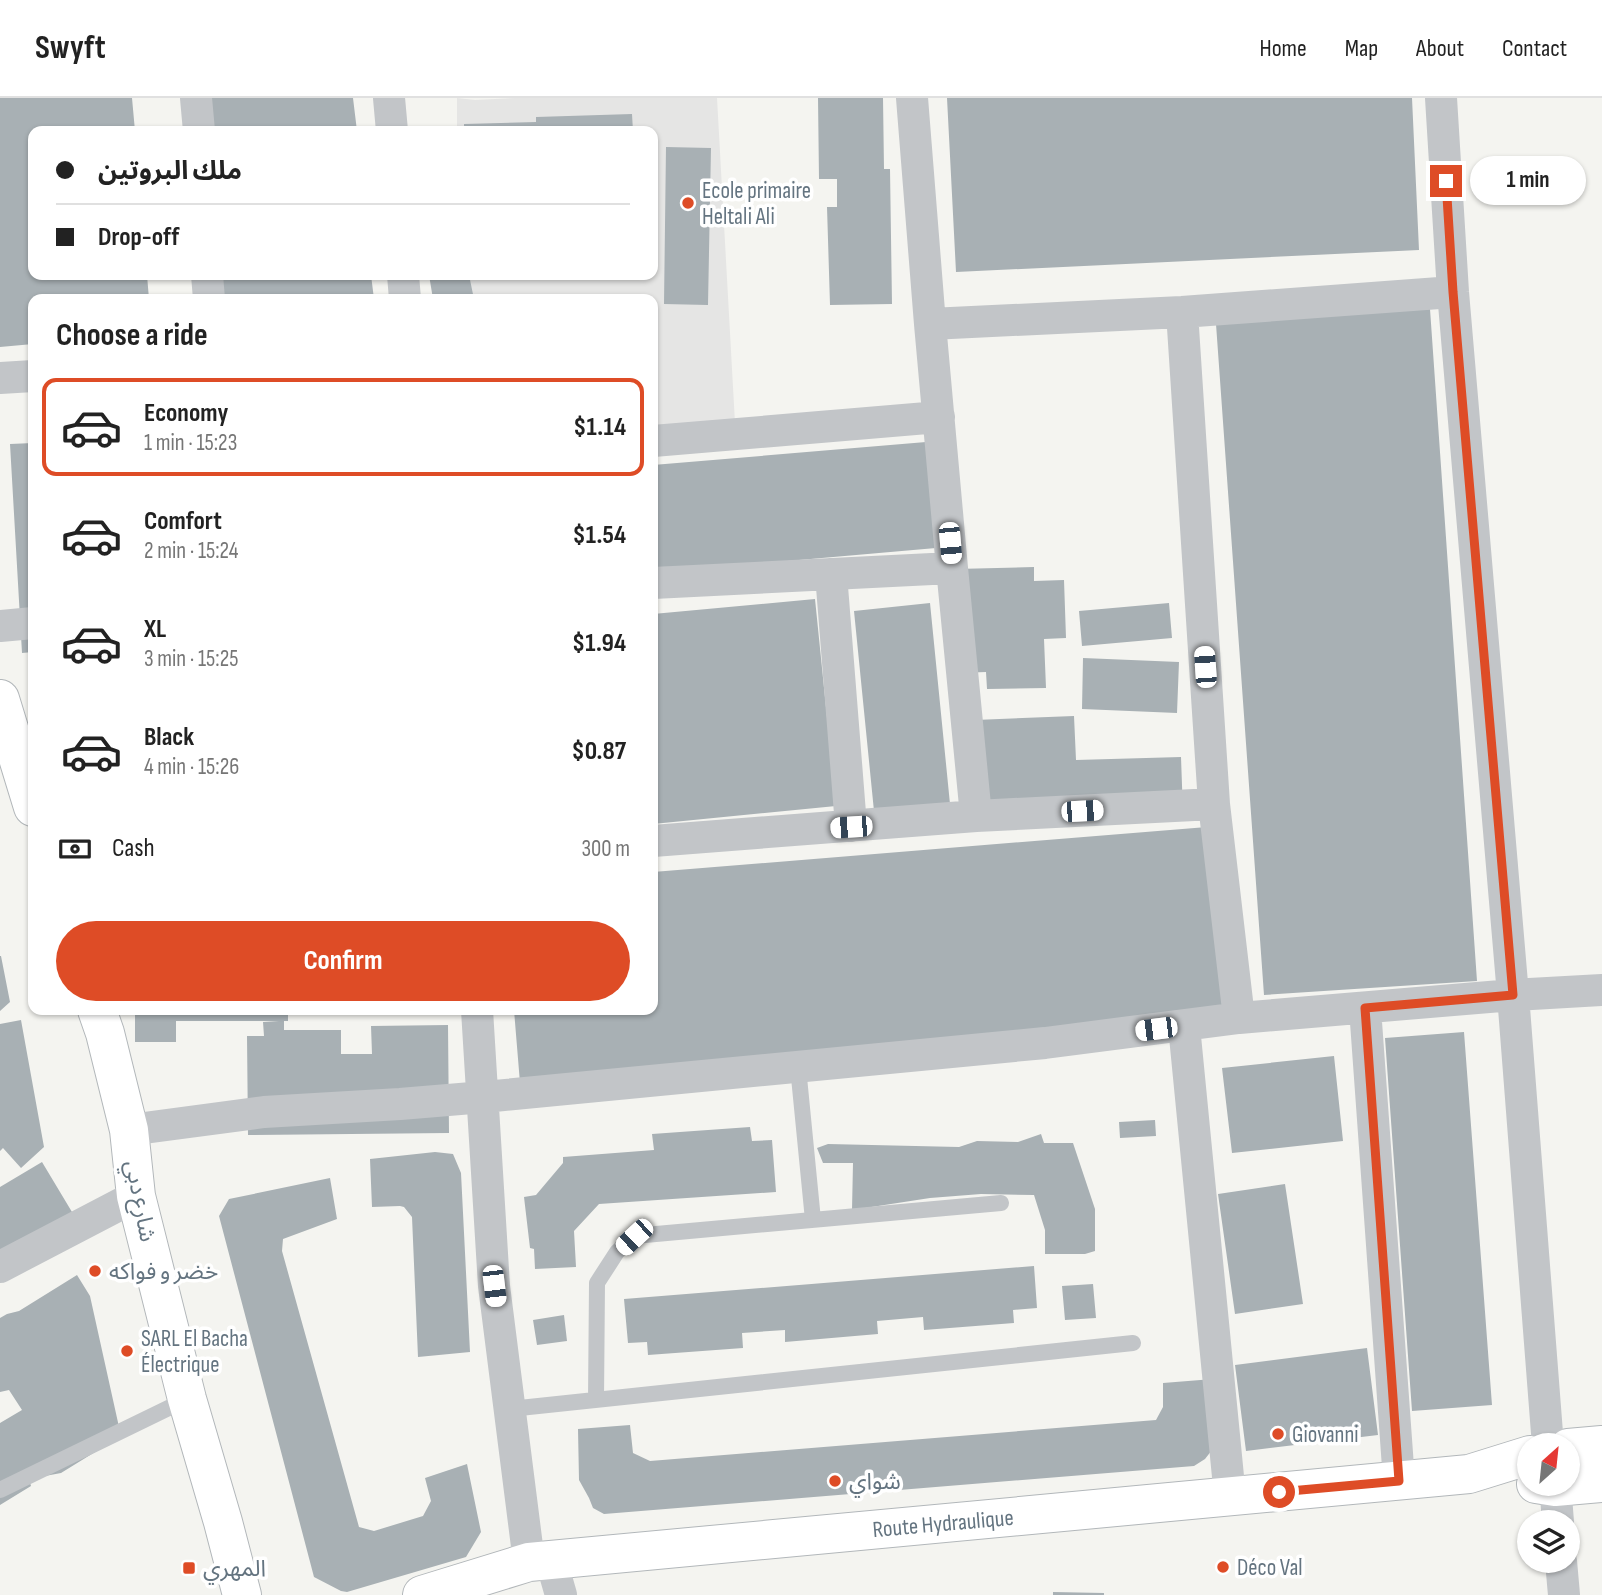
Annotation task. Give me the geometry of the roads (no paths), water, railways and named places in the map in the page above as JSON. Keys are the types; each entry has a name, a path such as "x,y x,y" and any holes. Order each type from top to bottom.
{"main road":[{"path":"0,699 28,791"},
{"name":"شارع دبي","path":"99,1015 129,1130 136,1196 187,1399 242,1595"},
{"path":"1580,1447 1602,1445"},
{"path":"1469,1474 1517,1459"},
{"path":"1469,1474 1517,1485"},
{"name":"Route Hydraulique","path":"422,1595 547,1572 1230,1497 1469,1474"},
{"path":"1580,1487 1602,1483"}],"street":[{"path":"197,98 198,126"},
{"path":"390,98 392,126"},
{"path":"912,98 930,324 976,816"},
{"path":"1441,98 1453,292 1547,1433"},
{"path":"930,324 1182,312 1453,292"},
{"path":"1182,312 1214,804 1238,1018"},
{"path":"0,378 28,376"},
{"path":"658,441 939,417"},
{"path":"658,583 952,568"},
{"path":"831,574 851,827"},
{"path":"0,626 28,623"},
{"path":"658,841 976,816 1214,804"},
{"path":"129,1130 264,1112 484,1097 1045,1043 1238,1018 1602,990"},
{"path":"1365,1008 1399,1481"},
{"path":"477,1015 494,1286 510,1409 547,1572"},
{"path":"1184,1026 1230,1497"},
{"path":"0,1267 136,1196"},
{"path":"1562,1573 1563,1595"}],"lane":[{"path":"798,1067 813,1220"},
{"path":"596,1400 597,1283 617,1252 634,1237 1000,1203"},
{"path":"510,1409 1133,1343"},
{"path":"0,1490 187,1399"}],"place":[{"name":"Ecole primaire Heltali Ali","path":"688,203"},
{"name":"خضر و فواكه","path":"95,1271"},
{"name":"SARL El Bacha Électrique","path":"127,1351"},
{"name":"Giovanni","path":"1278,1434"},
{"name":"شواي","path":"835,1481"},
{"name":"Déco Val","path":"1223,1567"},
{"name":"المهري","path":"189,1568"}]}
